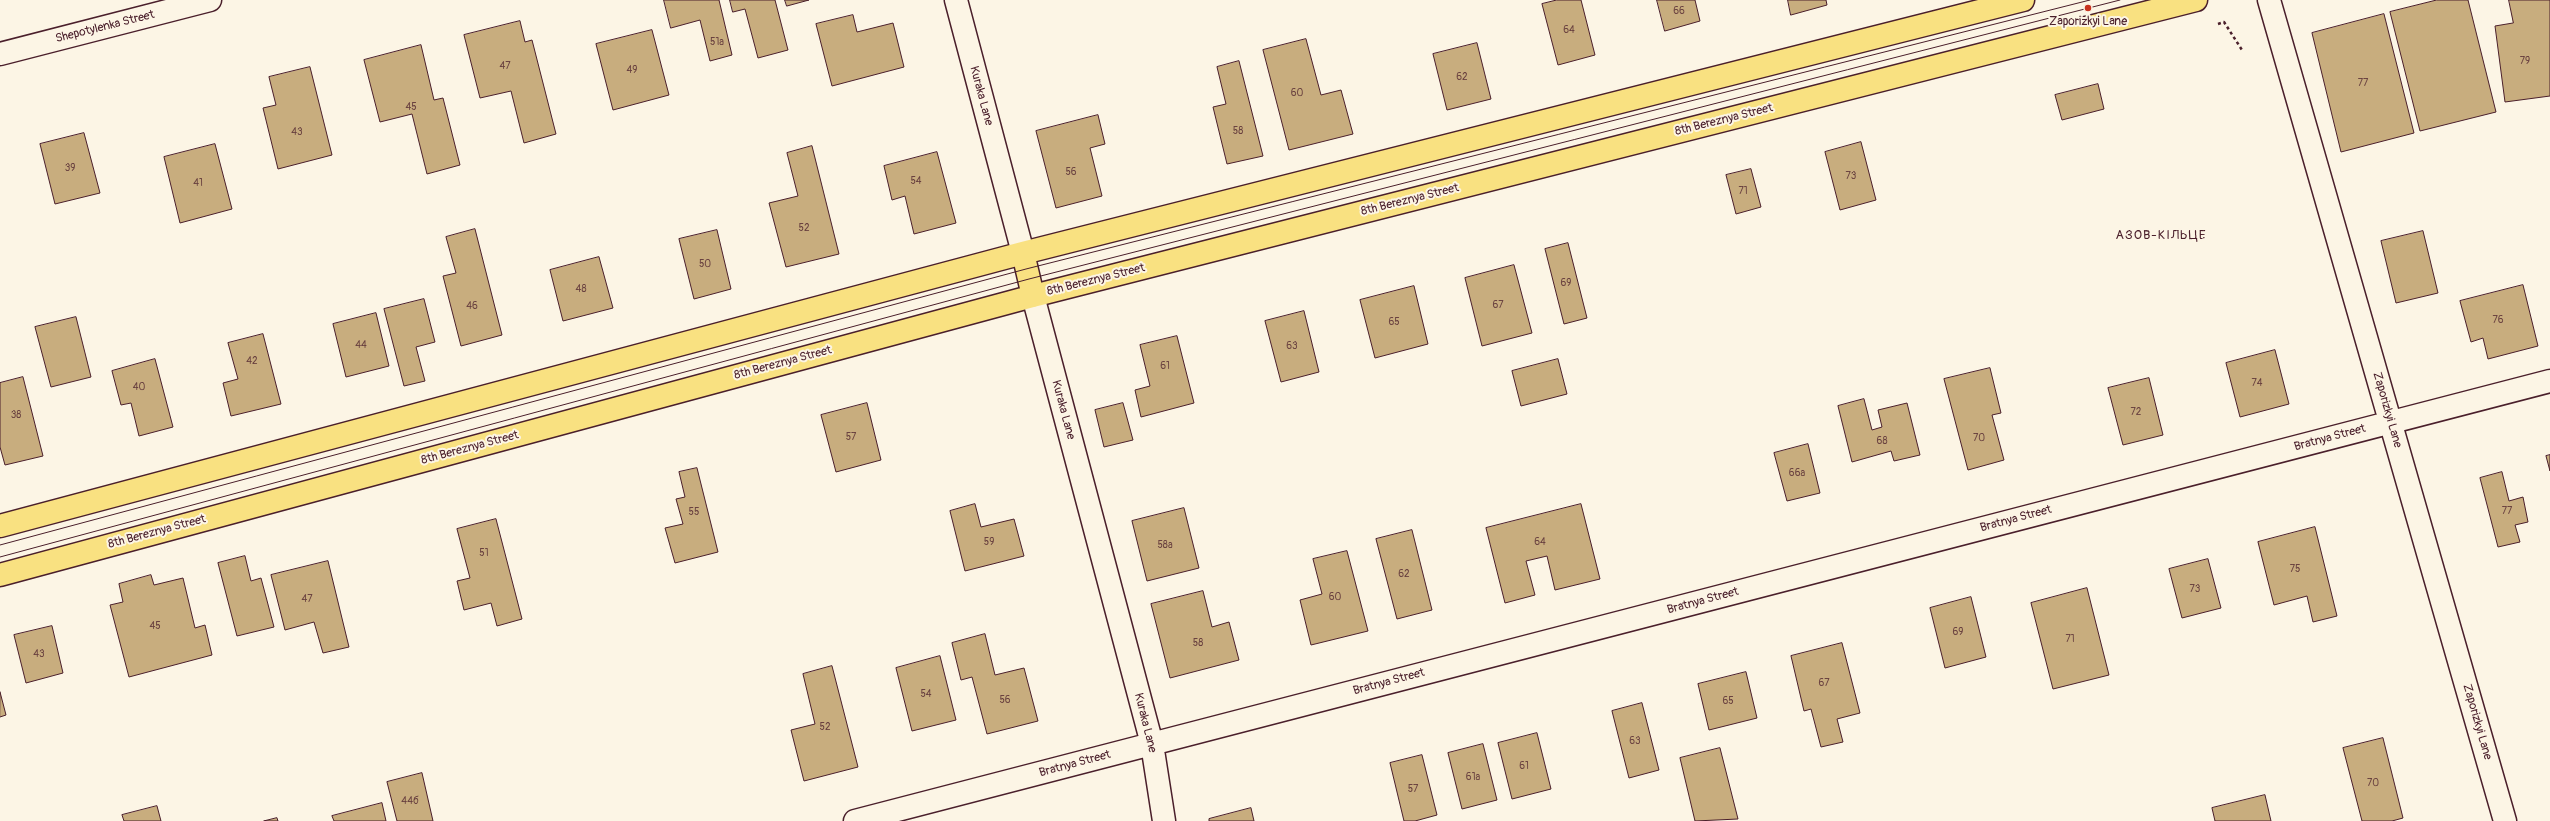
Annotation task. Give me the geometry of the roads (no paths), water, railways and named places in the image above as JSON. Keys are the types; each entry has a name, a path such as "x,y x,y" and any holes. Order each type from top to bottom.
{"main road":[{"path":"0,526 1022,253 2022,0"},
{"name":"8th Bereznya Street","path":"0,574 1033,296 2196,0"},
{"name":"Kuraka Lane","path":"1022,253 1033,296"}],"street":[{"name":"Shepotylenka Street","path":"0,54 210,0"},
{"name":"Kuraka Lane","path":"956,0 1022,253"},
{"name":"Zaporizkyi Lane","path":"2269,0 2505,821"},
{"name":"Kuraka Lane","path":"1033,296 1152,744 1164,821"},
{"name":"Bratnya Street","path":"855,821 2550,381"}],"tram line":[{"path":"0,545 1026,269 2090,0"},
{"path":"0,557 1029,279 2120,0"}],"place":[{"name":"Zaporizkyi Lane","path":"2088,8"}],"district":[{"name":"АЗОВ-КІЛЬЦЕ","path":"2161,236"}]}
